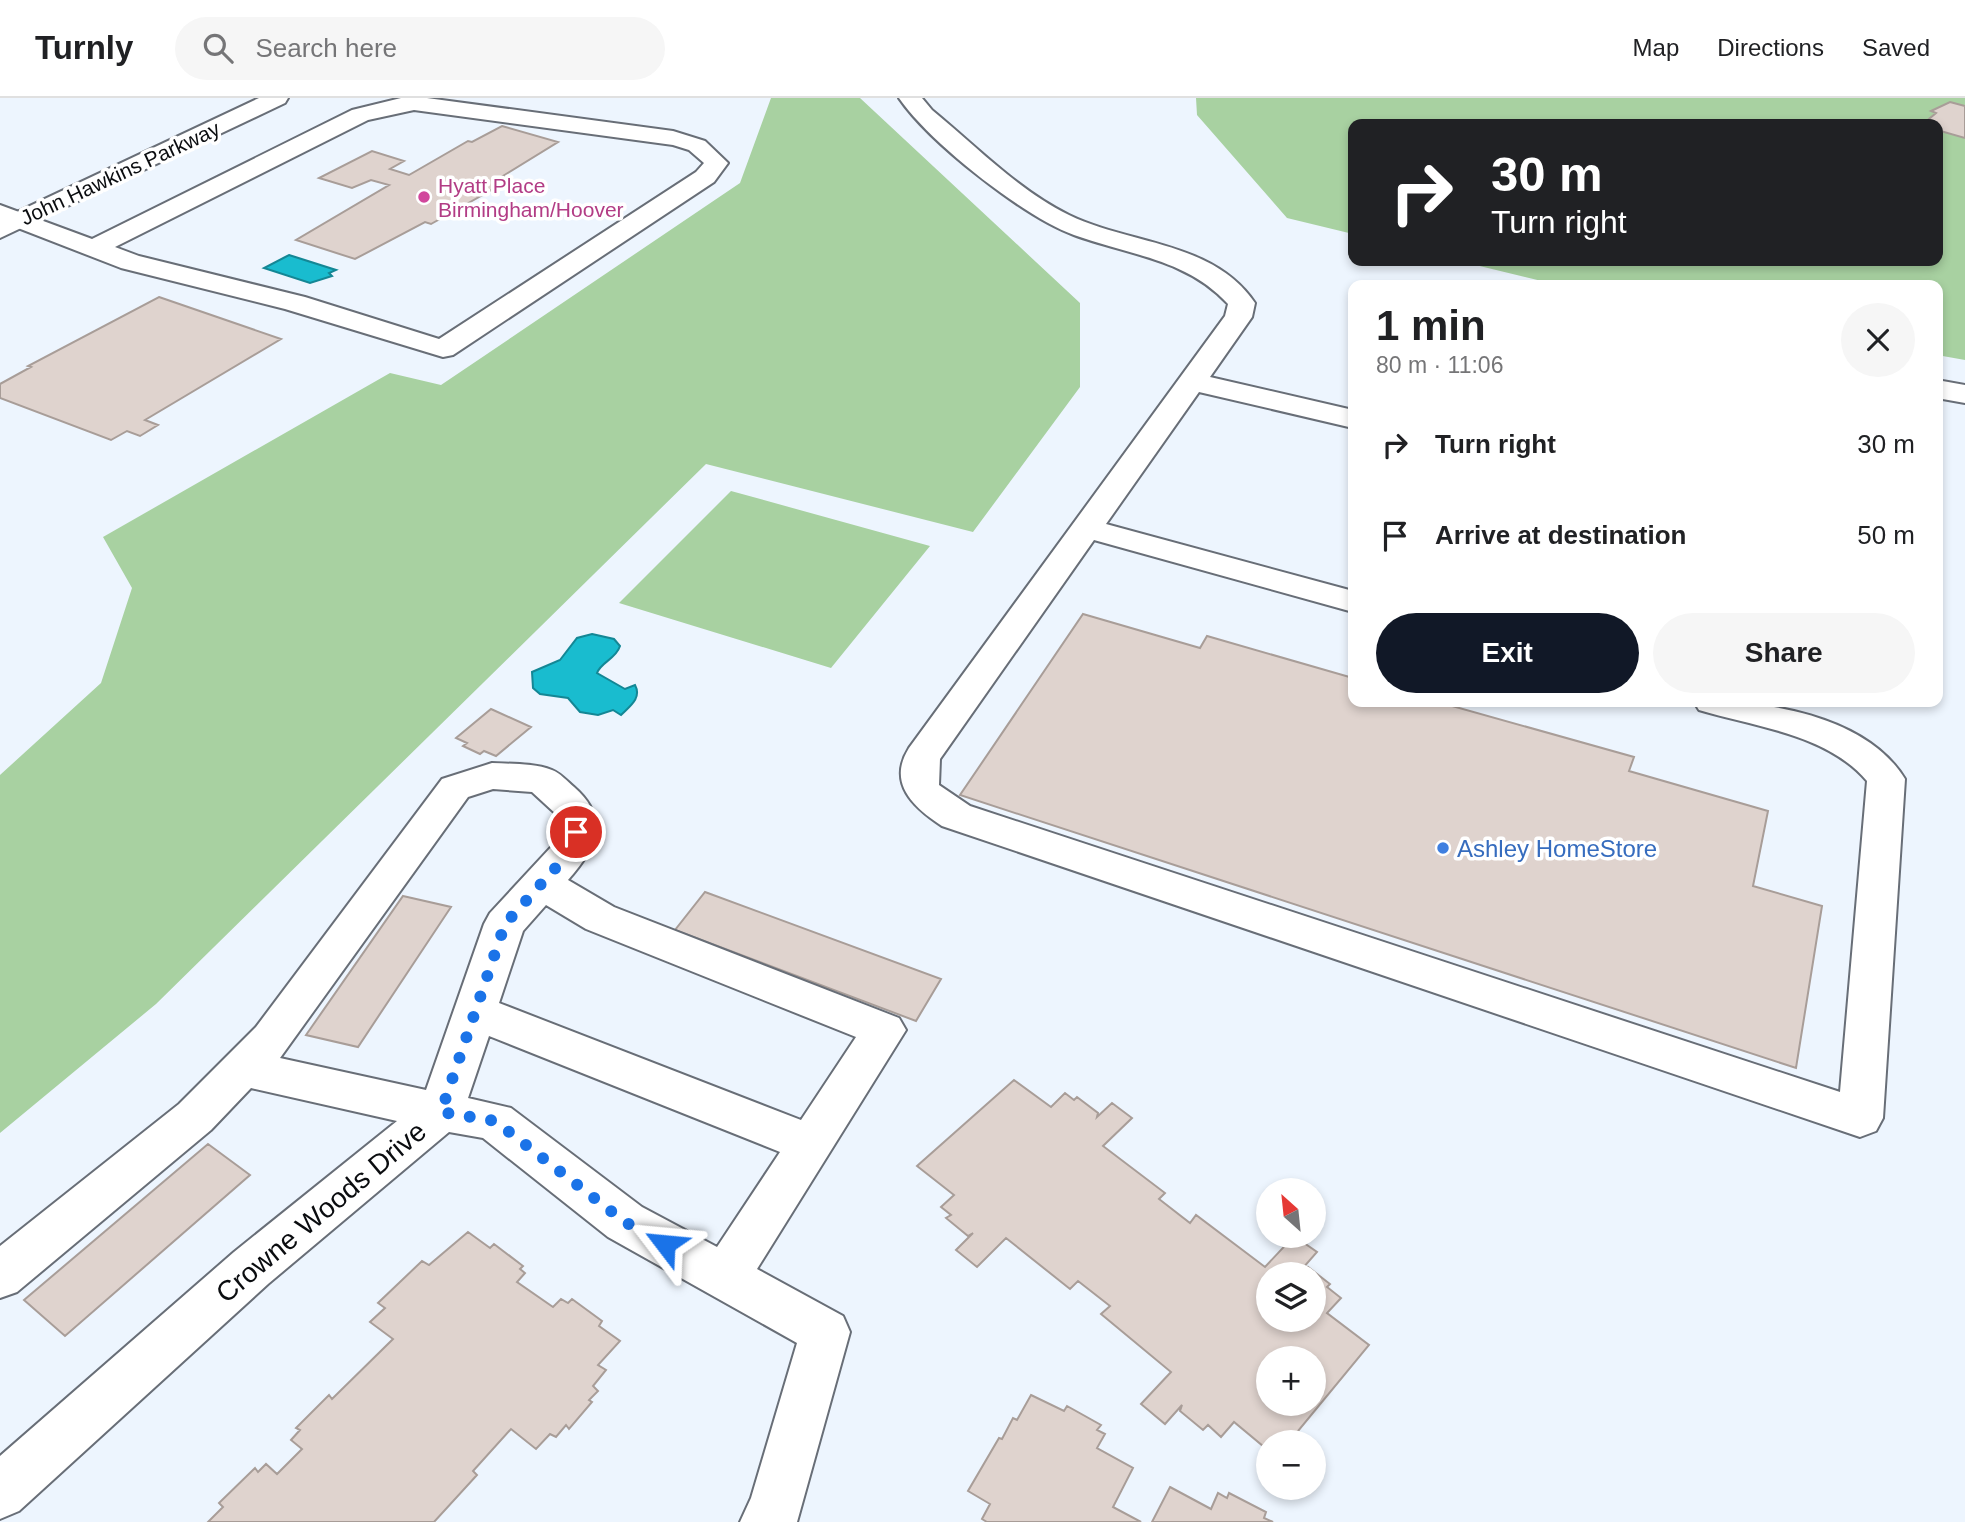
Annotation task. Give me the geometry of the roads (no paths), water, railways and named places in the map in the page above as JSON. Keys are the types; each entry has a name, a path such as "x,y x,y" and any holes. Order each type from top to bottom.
{"street":[{"name":"John Hawkins Parkway","path":"7,220 277,98"},
{"path":"909,98 924,115 1030,201 1059,219 1096,236 1198,265 1231,288 1242,303 1238,317 922,757 916,774 920,788 933,802 956,816 1860,1118 1886,779 1869,757 1852,744 1833,736 1730,707"},
{"path":"7,220 130,262 295,303 443,349 705,177 716,163 709,152 690,141 655,135 414,103 383,107 93,248"},
{"path":"1191,381 1348,418"},
{"path":"1943,390 1965,394"},
{"path":"1086,528 1348,601"},
{"path":"0,1276 195,1117 242,1068 271,1039 455,788 492,776 542,780 575,809 576,832 570,852 505,924 441,1112 242,1068"},
{"path":"542,884 600,918 884,1030 725,1277"},
{"path":"475,1012 811,1144"},
{"name":"Crowne Woods Drive","path":"0,1492 251,1268 441,1112 495,1121 625,1222 825,1332 774,1511 766,1522"}],"water":[{"path":"289,255 336,270 329,273 332,276 310,283 264,268"},
{"path":"592,634 614,639 620,646 597,673 625,689 635,685 637,690 634,702 621,715 613,710 598,715 580,712 568,698 540,694 533,688 532,672 560,660 577,638"}],"place":[{"name":"Hyatt Place Birmingham/Hoover","path":"424,197"},
{"name":"Ashley HomeStore","path":"1443,848"}]}
